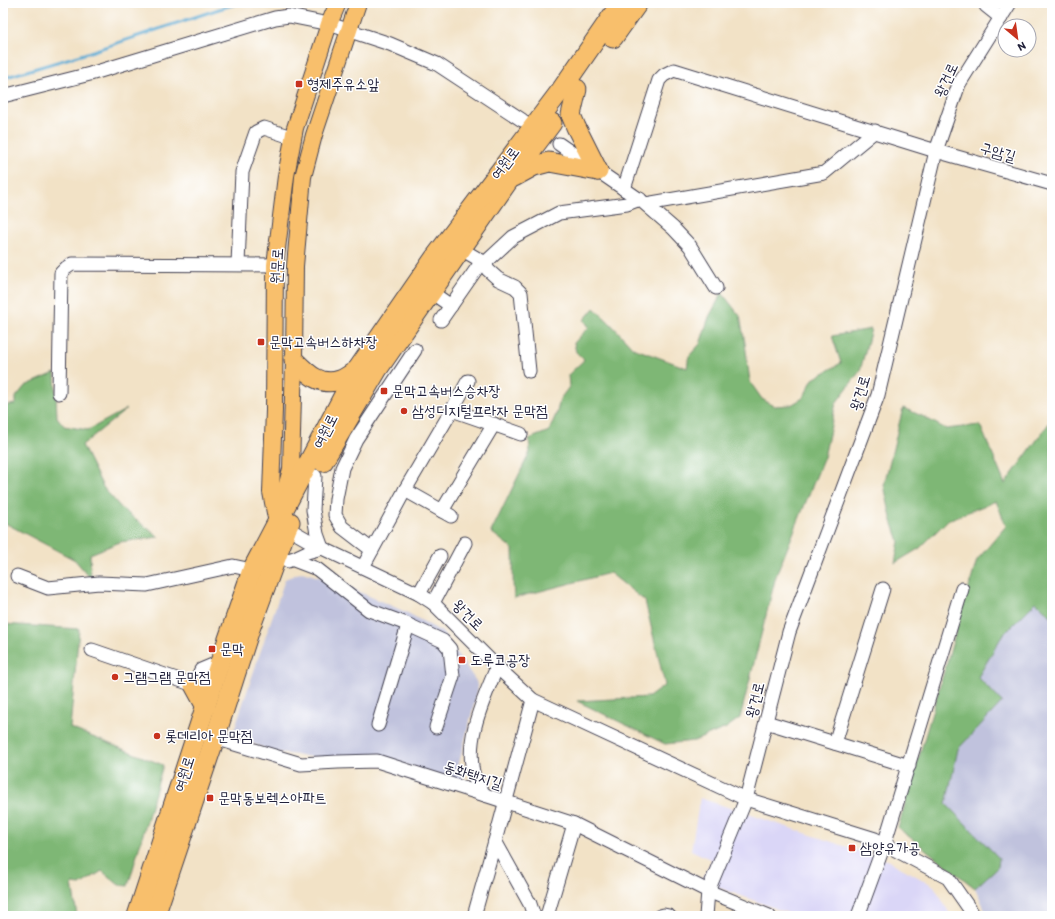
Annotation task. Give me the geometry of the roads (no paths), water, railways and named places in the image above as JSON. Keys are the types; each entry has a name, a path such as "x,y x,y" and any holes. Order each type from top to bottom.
{"highway":[{"name":"여원로","path":"137,916 206,735 250,629 272,570 282,526 357,370 435,258 561,90 621,3"},
{"name":"여원로","path":"154,916 206,735 206,707 252,570 315,476 378,369 509,180 577,89 638,3"},
{"path":"577,89 571,115 598,171"},
{"path":"509,180 534,166 549,162 598,171"},
{"path":"294,360 317,380 330,382 340,380 357,370"},
{"path":"194,685 206,707"}],"main road":[{"name":"원문로","path":"282,526 291,469 295,266 303,176 314,135 358,3"},
{"name":"원문로","path":"282,526 271,492 274,410 275,265 286,176 296,128 333,14"},
{"path":"275,265 295,266"}],"street":[{"path":"985,3 986,6 1001,18"},
{"name":"왕건로","path":"1001,18 1010,3"},
{"path":"3,96 90,74 275,18 333,14 350,26 437,64 522,120"},
{"name":"왕건로","path":"746,799 789,632 878,395 936,151 959,84 997,24"},
{"name":"구암길","path":"624,189 659,80 664,75 674,70 936,151 1052,184"},
{"path":"238,264 242,172 256,132 264,128 294,138"},
{"path":"441,320 484,262 513,237 559,213 643,202 824,173 875,131"},
{"path":"559,144 643,202 674,228 690,246 716,288"},
{"path":"461,249 484,262 488,270 498,279 515,287 521,293 529,371"},
{"path":"59,393 61,273 72,264 275,265"},
{"path":"431,292 451,306"},
{"path":"372,550 342,527 335,515 336,499 342,468 356,439 415,350"},
{"path":"363,567 405,490 468,381"},
{"path":"452,410 521,434"},
{"path":"405,490 446,514 494,424"},
{"path":"272,570 307,552 322,548 313,510 315,476"},
{"name":"왕건로","path":"282,526 322,548 419,594 433,603 497,667 533,700 746,799 875,839 948,878 974,916"},
{"path":"433,603 465,543"},
{"path":"419,594 440,556"},
{"path":"292,559 317,569 369,610 408,625 443,641 450,649 453,676 436,727"},
{"path":"17,576 48,588 99,583 147,585 233,566 252,570"},
{"path":"835,743 883,589"},
{"path":"858,916 884,845 962,589"},
{"path":"378,725 408,625"},
{"path":"92,650 194,685 201,670 220,662"},
{"path":"485,795 474,778 470,754 479,713 497,667"},
{"path":"474,916 533,700"},
{"path":"766,722 909,766"},
{"name":"동화택지길","path":"206,735 301,764 377,761 485,795 574,824 708,891 769,916"},
{"path":"706,916 708,891 746,799"},
{"path":"547,916 574,824"},
{"path":"495,841 530,904 534,916"},
{"path":"660,916 669,916"}],"waterway":[{"path":"3,78 84,54 239,3"}],"place":[{"name":"형제주유소앞","path":"299,84"},
{"name":"문막고속버스하차장","path":"261,342"},
{"name":"문막고속버스승차장","path":"384,391"},
{"name":"삼성디지털프라자 문막점","path":"404,411"},
{"name":"문막","path":"212,649"},
{"name":"도루코공장","path":"462,660"},
{"name":"그램그램 문막점","path":"115,677"},
{"name":"롯데리아 문막점","path":"157,736"},
{"name":"문막동보렉스아파트","path":"210,798"},
{"name":"삼양유가공","path":"852,848"}]}
